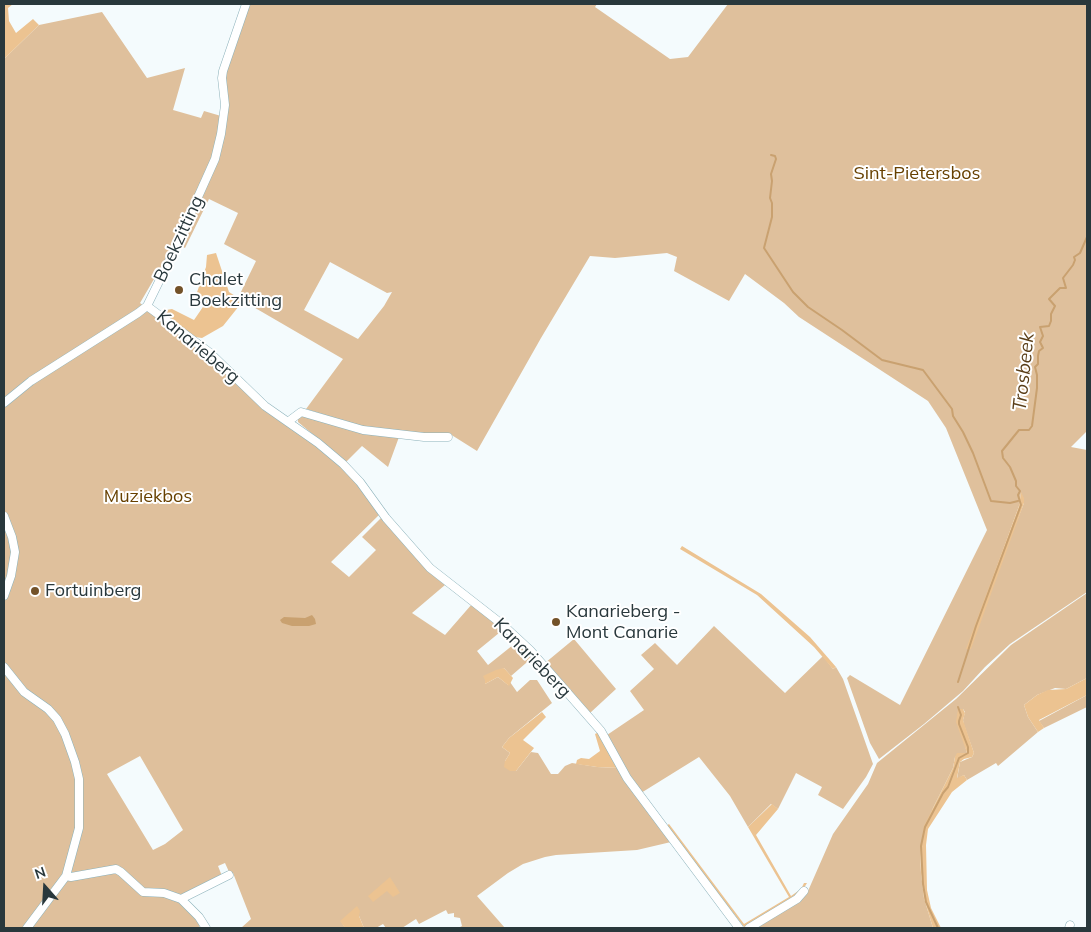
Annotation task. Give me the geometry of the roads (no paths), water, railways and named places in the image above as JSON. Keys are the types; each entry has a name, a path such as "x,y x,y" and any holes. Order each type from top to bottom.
{"street":[{"name":"Boekzitting","path":"4,403 31,381 147,306 177,246 215,159 222,134 225,105 223,71 246,4"},
{"name":"Kanarieberg","path":"147,306 203,347 265,406 318,442 343,464 360,482 386,518 430,568 511,632 534,655 593,720 603,734 627,778 739,928"},
{"path":"289,421 301,412 342,425 378,432 424,437 448,437"},
{"path":"4,516 12,537 15,552 11,576 4,596"},
{"path":"4,668 24,692 48,709 57,719 65,734 79,779 80,821 66,876 27,928"},
{"path":"66,876 71,877 116,870 121,872 143,892 164,893 181,899 199,917 206,928"},
{"path":"181,899 229,875"},
{"path":"749,928 797,899 804,891"}],"waterway":[{"path":"771,155 775,156 776,159 771,174 770,198 772,217 764,248 793,292 808,307 882,360 923,370 952,409 953,416 973,453 991,501 1010,503 1018,501"},
{"name":"Trosbeek","path":"958,682 976,626 1021,505 1018,495 1020,491 1016,486 1016,481 1010,467 1003,458 1002,451 1019,430 1029,430 1032,426 1037,388 1035,367 1038,364 1039,351 1043,348 1040,342 1043,336 1040,327 1049,326 1051,314 1055,306 1049,299 1060,288 1066,288 1063,278 1073,265 1074,257 1080,253 1087,237"},
{"name":"Trosbeek","path":"938,928 926,902 921,846 925,827 948,787 959,758 968,753 968,747 959,724 961,715 958,707"}],"place":[{"name":"Chalet Boekzitting","path":"179,290"},
{"name":"Fortuinberg","path":"35,591"},
{"name":"Kanarieberg - Mont Canarie","path":"556,622"}],"park label":[{"name":"Sint-Pietersbos","path":"917,174"},
{"name":"Muziekbos","path":"148,497"}]}
